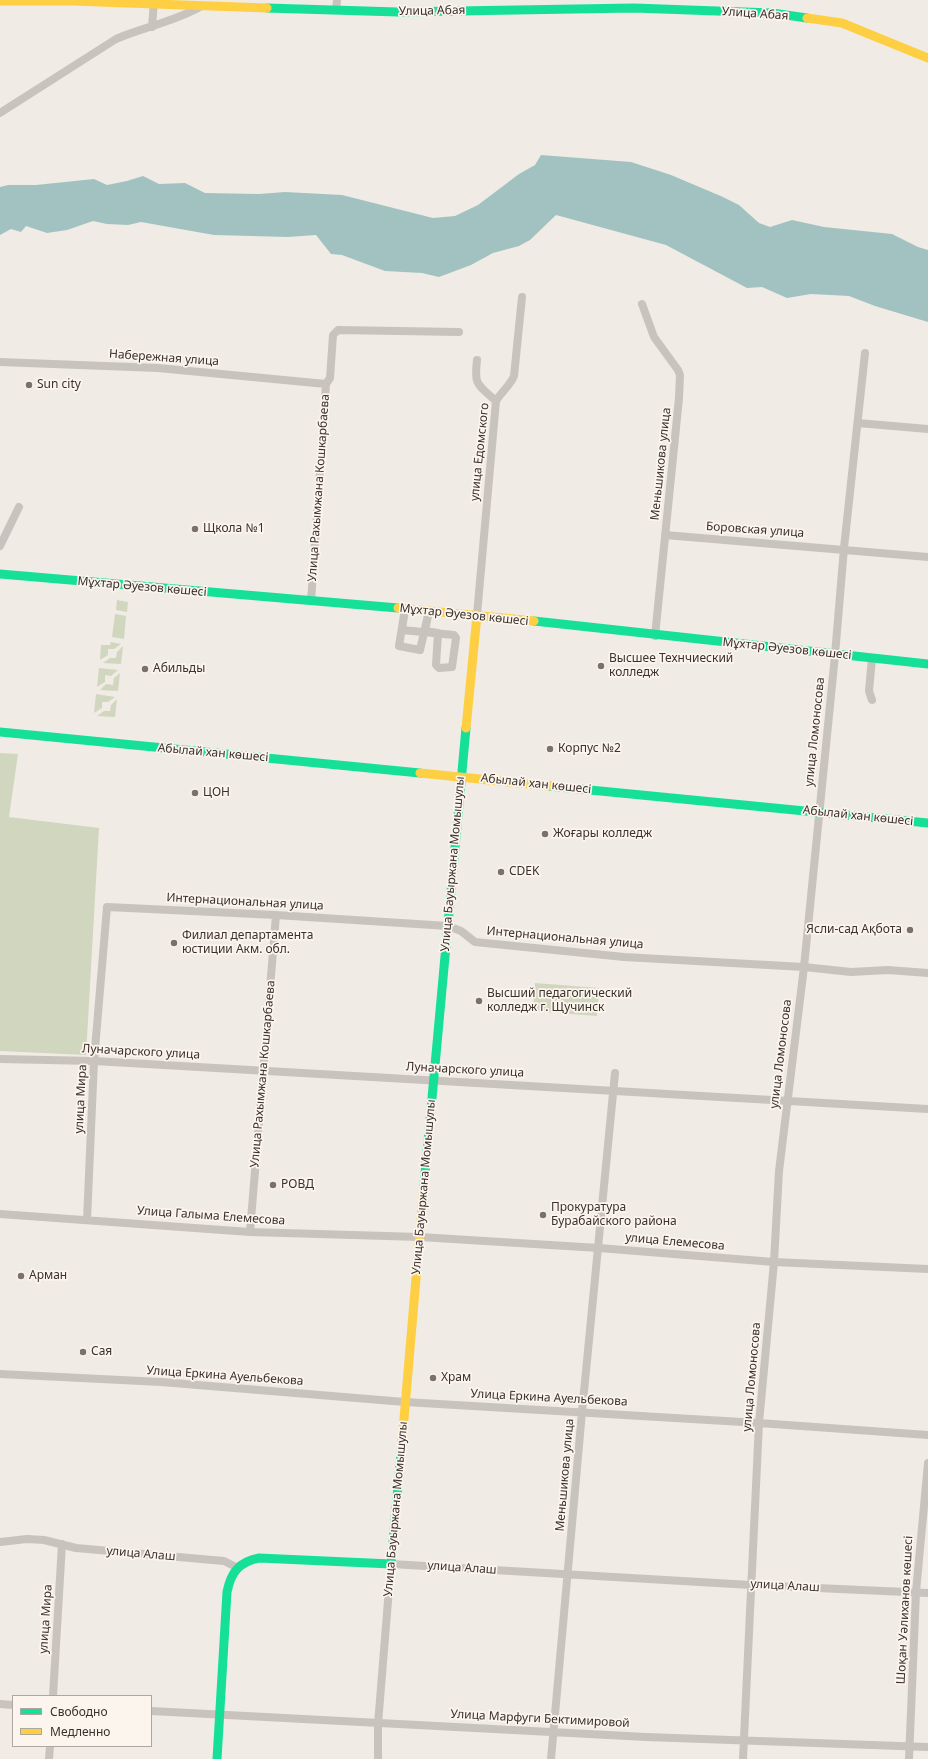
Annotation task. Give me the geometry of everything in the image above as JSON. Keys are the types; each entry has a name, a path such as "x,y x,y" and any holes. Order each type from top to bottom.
{"street":[{"path":"336,10 337,0"},
{"name":"Улица Абая","path":"0,1 154,3 201,7 398,12 634,8 772,13 842,23 928,58"},
{"path":"152,27 154,3"},
{"path":"0,113 116,39 180,17 201,7"},
{"name":"улица Едомского","path":"477,615 496,401 500,394 512,382 514,376 522,297"},
{"name":"Меньшикова улица","path":"642,304 654,337 661,349 673,361 680,375 680,398 655,636"},
{"name":"Улица Рахымжана Кошкарбаева","path":"311,601 326,384 330,378 333,335 338,330 459,332"},
{"name":"улица Ломоносова","path":"743,1759 759,1423 774,1262 779,1171 804,967 818,812 835,655 844,548 865,353"},
{"path":"477,360 475,378 478,385 496,401"},
{"name":"Набережная улица","path":"0,362 158,368 326,384"},
{"path":"858,423 928,429"},
{"path":"0,546 19,507"},
{"name":"Боровская улица","path":"665,535 844,548 928,557"},
{"name":"Мұхтар Әуезов көшесі","path":"0,574 477,615 655,636 928,664"},
{"path":"405,609 399,646 420,650 429,611"},
{"name":"Улица Бауыржана Момышулы","path":"378,1759 378,1724 405,1402 433,1081 477,615"},
{"path":"402,630 438,633"},
{"path":"872,658 869,691 872,700"},
{"name":"Абылай хан көшесі","path":"0,732 127,746 288,759 928,823"},
{"name":"Интернациональная улица","path":"107,907 276,915 448,926 460,931 474,942 624,957 804,967 851,972 888,970 928,973"},
{"name":"улица Мира","path":"87,1220 94,1061 107,907"},
{"name":"Улица Рахымжана Кошкарбаева","path":"250,1232 276,915"},
{"name":"Луначарского улица","path":"0,1059 94,1061 928,1109"},
{"name":"Меньшикова улица","path":"551,1759 582,1412 615,1073"},
{"name":"Улица Галыма Елемесова","path":"0,1214 250,1232 420,1236"},
{"name":"улица Елемесова","path":"420,1236 774,1262 928,1269"},
{"name":"Улица Еркина Ауельбекова","path":"0,1374 161,1382 405,1402 759,1423 928,1435"},
{"name":"Шоқан Уәлиханов көшесі","path":"909,1759 916,1592 928,1463"},
{"name":"улица Алаш","path":"0,1542 27,1539 44,1540 76,1548 224,1562 236,1566 250,1559 259,1558 391,1564 751,1585 928,1593"},
{"name":"улица Мира","path":"53,1695 62,1544"},
{"path":"62,1557 76,1548"},
{"path":"218,1759 227,1592 229,1581 236,1566"},
{"path":"0,1704 12,1705"},
{"name":"Улица Марфуги Бектимировой","path":"152,1711 220,1713 378,1724 928,1747"},
{"path":"49,1759 50,1747"}],"green space":[{"path":"117,600 128,602 127,612 116,610"},
{"path":"115,614 126,616 124,639 112,637"},
{"path":"111,642 121,644 114,649 108,649 108,655 100,660 101,645 110,645"},
{"path":"123,646 121,664 103,663 110,658 116,658 117,652"},
{"path":"99,668 118,670 111,676 105,675 105,682 97,687"},
{"path":"120,673 118,691 100,690 106,684 113,685 114,678"},
{"path":"96,694 115,697 108,702 102,702 102,708 94,713"},
{"path":"117,699 115,717 97,716 104,711 110,711 111,705"},
{"path":"0,753 18,754 9,817 99,828 86,1055 0,1051"},
{"path":"535,983 599,988 597,1016 533,1011"}],"water":[{"path":"541,155 631,162 671,175 723,197 739,205 759,223 770,227 792,220 824,227 892,234 918,247 928,250 928,322 875,306 849,296 811,294 787,298 762,287 747,288 666,245 556,215 530,240 519,246 493,253 471,265 439,277 422,273 385,271 342,255 331,254 316,235 288,237 214,235 141,222 128,225 107,224 93,221 67,230 47,233 26,226 21,232 11,229 0,235 0,187 8,185 36,185 94,179 107,185 143,176 159,184 185,183 205,193 259,194 285,192 342,195 433,218 455,216 478,205 519,174 535,165"}],"traffic: fast":[{"path":"267,8 398,12 634,8 772,13 807,18"},
{"path":"0,574 398,608"},
{"path":"534,621 928,664"},
{"path":"424,1185 466,728"},
{"path":"0,732 420,773"},
{"path":"549,786 928,823"},
{"path":"217,1759 227,1592 231,1579 241,1565 259,1558 391,1564 402,1442"}],"traffic: slow":[{"path":"0,1 72,1 267,8"},
{"path":"807,18 842,23 928,58"},
{"path":"398,608 534,621"},
{"path":"466,728 477,615"},
{"path":"420,773 549,786"},
{"path":"402,1442 424,1185"}],"place":[{"name":"Sun city","path":"29,385"},
{"name":"Щкола №1","path":"195,529"},
{"name":"Высшее Технчиеский колледж","path":"601,666"},
{"name":"Абильды","path":"145,669"},
{"name":"Корпус №2","path":"550,749"},
{"name":"ЦОН","path":"195,793"},
{"name":"Жоғары колледж","path":"545,834"},
{"name":"CDEK","path":"501,872"},
{"name":"Ясли-сад Ақбота","path":"910,930"},
{"name":"Филиал департамента юстиции Акм. обл.","path":"174,943"},
{"name":"Высший педагогический колледж г. Щучинск","path":"479,1001"},
{"name":"РОВД","path":"273,1185"},
{"name":"Прокуратура Бурабайского района","path":"543,1215"},
{"name":"Арман","path":"21,1276"},
{"name":"Сая","path":"83,1352"},
{"name":"Храм","path":"433,1378"}]}
